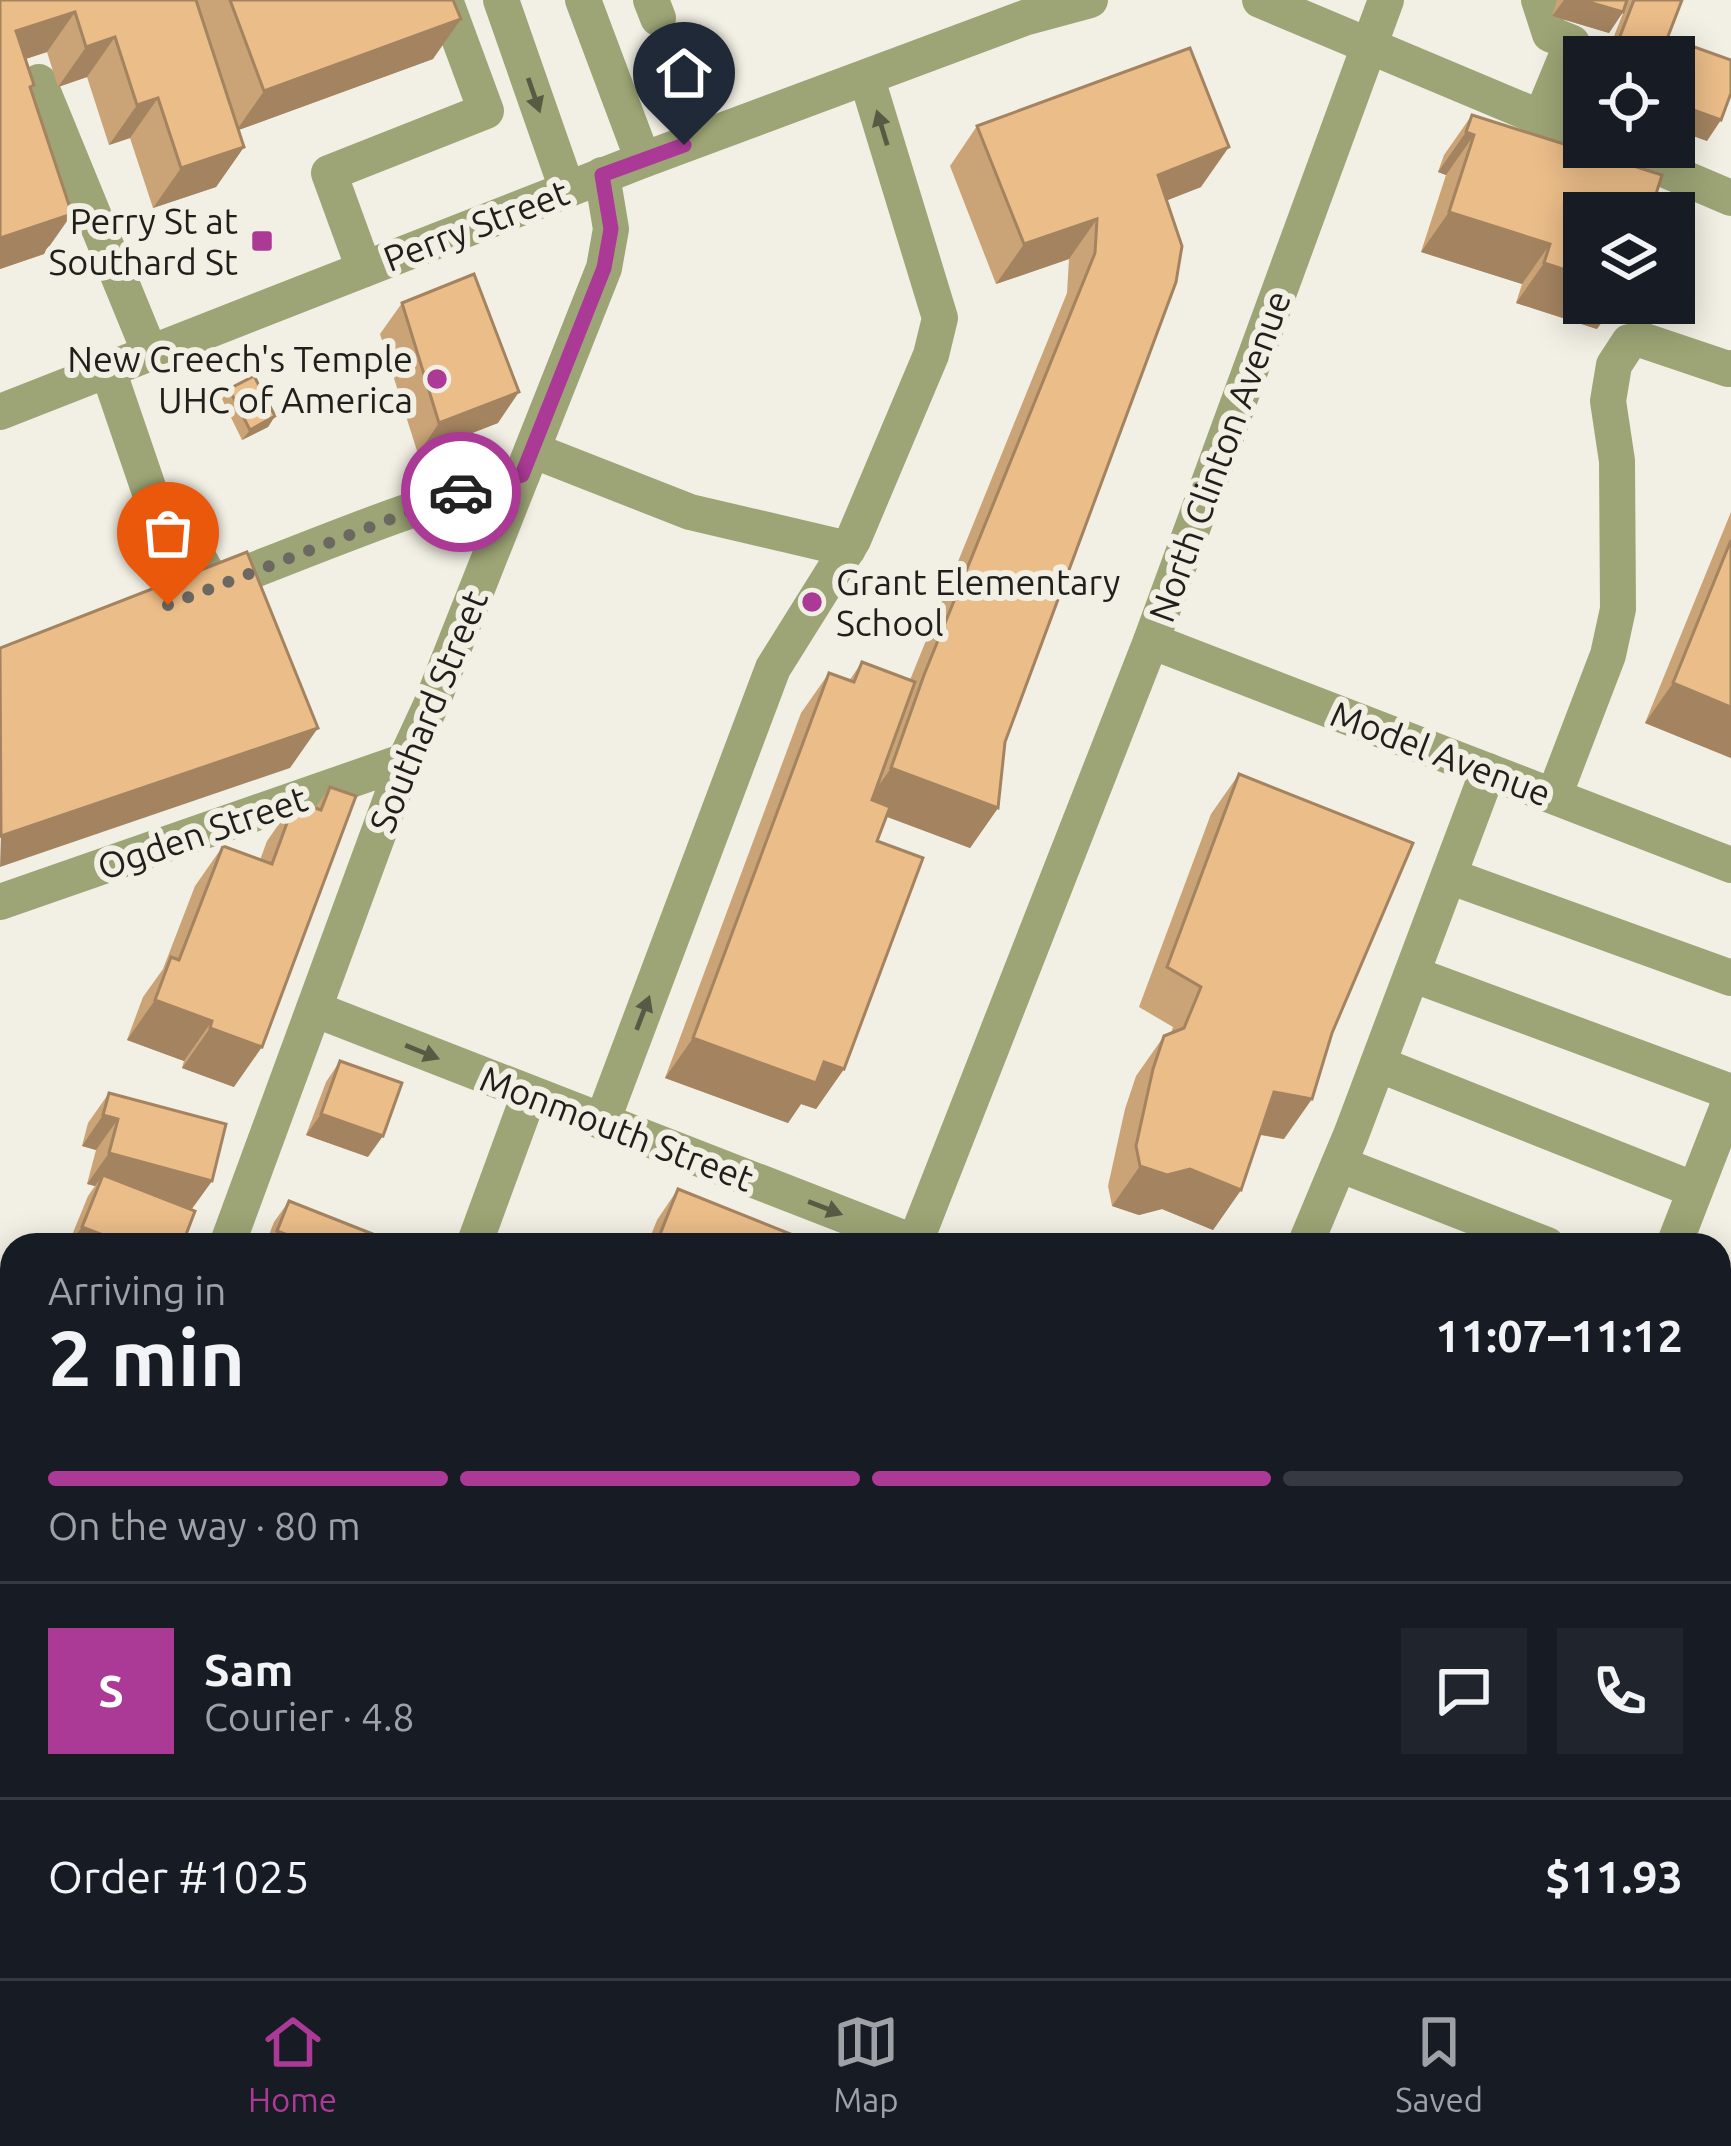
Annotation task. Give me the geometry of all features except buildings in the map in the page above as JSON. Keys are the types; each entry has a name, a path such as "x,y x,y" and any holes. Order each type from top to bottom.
{"street":[{"path":"364,269 328,173 486,111 445,0"},
{"path":"500,0 567,189"},
{"path":"583,0 643,160"},
{"name":"Perry Street","path":"0,412 602,175 867,79 995,14 1027,17 1090,0"},
{"path":"1260,0 1563,127"},
{"name":"North Clinton Avenue","path":"921,1233 1150,641 1386,0"},
{"path":"1539,0 1550,34 1572,44 1541,118"},
{"path":"602,1122 772,668 848,549 931,355 940,318 867,79"},
{"path":"40,82 150,353"},
{"path":"1660,168 1731,198"},
{"name":"Southard Street","path":"231,1233 405,761 604,268 611,229 602,175"},
{"path":"1554,796 1608,655 1618,610 1617,461 1607,401 1614,365 1629,342 1642,340 1731,368"},
{"path":"108,370 161,525 187,537 199,592 527,462 690,512 848,549"},
{"name":"Model Avenue","path":"1150,641 1731,865"},
{"name":"Ogden Street","path":"0,902 405,761"},
{"path":"1310,1233 1488,771"},
{"path":"1449,876 1731,978"},
{"path":"1412,974 1731,1095 1679,1233"},
{"name":"Monmouth Street","path":"314,1009 889,1233"},
{"path":"1378,1064 1695,1190"},
{"path":"478,1233 529,1095"},
{"path":"1339,1164 1516,1233"}],"way so far":[{"path":"168,605 461,492"}],"place":[{"name":"Perry St at Southard St","path":"262,241"},
{"name":"New Creech's Temple UHC of America","path":"437,379"},
{"name":"Grant Elementary School","path":"812,602"}],"route":[{"path":"461,492 522,475 604,268 611,229 602,175 684,145"}]}
